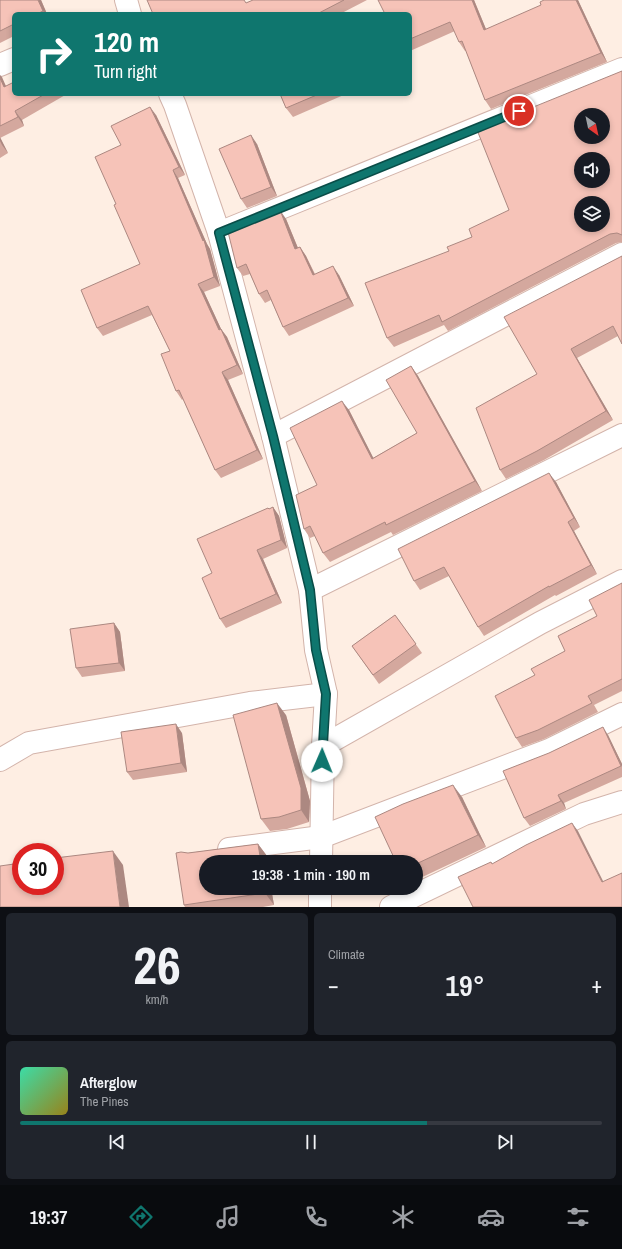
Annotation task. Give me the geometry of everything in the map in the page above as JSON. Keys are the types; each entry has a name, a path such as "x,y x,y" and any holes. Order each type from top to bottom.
{"street":[{"path":"0,65 12,60"},
{"path":"219,233 622,69"},
{"path":"171,96 219,233 273,436 310,590 316,650 326,694 323,746 321,855"},
{"path":"273,436 622,254"},
{"path":"310,590 622,435"},
{"path":"323,746 540,623 622,581"},
{"path":"0,760 29,743 250,703 326,694"},
{"path":"211,851 321,837 549,750 622,714"},
{"path":"391,907 584,814 622,802"},
{"path":"320,895 320,907"}],"building":[{"path":"0,0 38,0 43,11 12,12 12,25 0,31"},
{"path":"147,0 244,0 246,3 253,0 344,0 321,12 152,12"},
{"path":"378,0 472,0 484,30 541,5 540,2 544,0 576,0 601,53 485,100 462,41 459,42 450,22 412,38 412,12 384,12"},
{"path":"622,71 622,235 617,233 610,234 442,322 439,315 387,338 365,283 449,251 447,247 472,237 469,229 509,210 477,130"},
{"path":"0,78 4,87 12,83 12,96 41,96 15,111 18,117 0,126"},
{"path":"281,96 314,96 286,108"},
{"path":"150,107 179,167 173,170 203,241 204,240 214,277 198,284 219,330 221,329 237,365 222,372 257,450 215,470 179,390 176,391 161,354 170,351 148,306 97,328 81,290 140,264 95,157 121,145 111,126"},
{"path":"251,135 271,187 241,199 219,149"},
{"path":"280,210 295,249 300,247 313,275 333,266 348,298 283,327 267,290 259,294 246,264 237,268 228,232"},
{"path":"622,256 622,344 613,326 571,349 606,411 537,451 500,470 476,408 537,374 504,317"},
{"path":"411,366 475,481 386,525 385,522 323,553 310,526 304,529 296,495 317,485 290,428 342,401 372,459 417,433 386,380"},
{"path":"549,473 574,518 568,522 591,565 549,586 478,627 444,567 414,581 398,549"},
{"path":"273,507 281,540 257,550 276,594 220,619 202,578 212,573 197,539"},
{"path":"622,583 622,679 588,696 592,703 538,730 516,738 495,696 535,675 531,669 565,651 558,636 597,616 589,600"},
{"path":"395,615 416,644 373,675 352,646"},
{"path":"114,623 119,663 76,668 70,629"},
{"path":"277,703 301,788 301,810 279,817 261,819 233,715"},
{"path":"176,724 181,763 127,772 121,732"},
{"path":"603,727 621,766 558,795 561,801 524,818 503,771 549,753"},
{"path":"453,785 478,835 423,861 423,855 393,855 375,817 403,804"},
{"path":"572,823 602,882 622,873 622,907 473,907 458,877 491,862 492,864 526,845"},
{"path":"258,844 260,855 199,855 199,895 252,895 184,905 176,853 188,853"},
{"path":"113,851 120,907 0,907 0,866 12,864 12,895 64,895 64,857"}],"route":[{"path":"322,761 326,694 316,650 310,590 273,436 219,233 519,111"}]}
